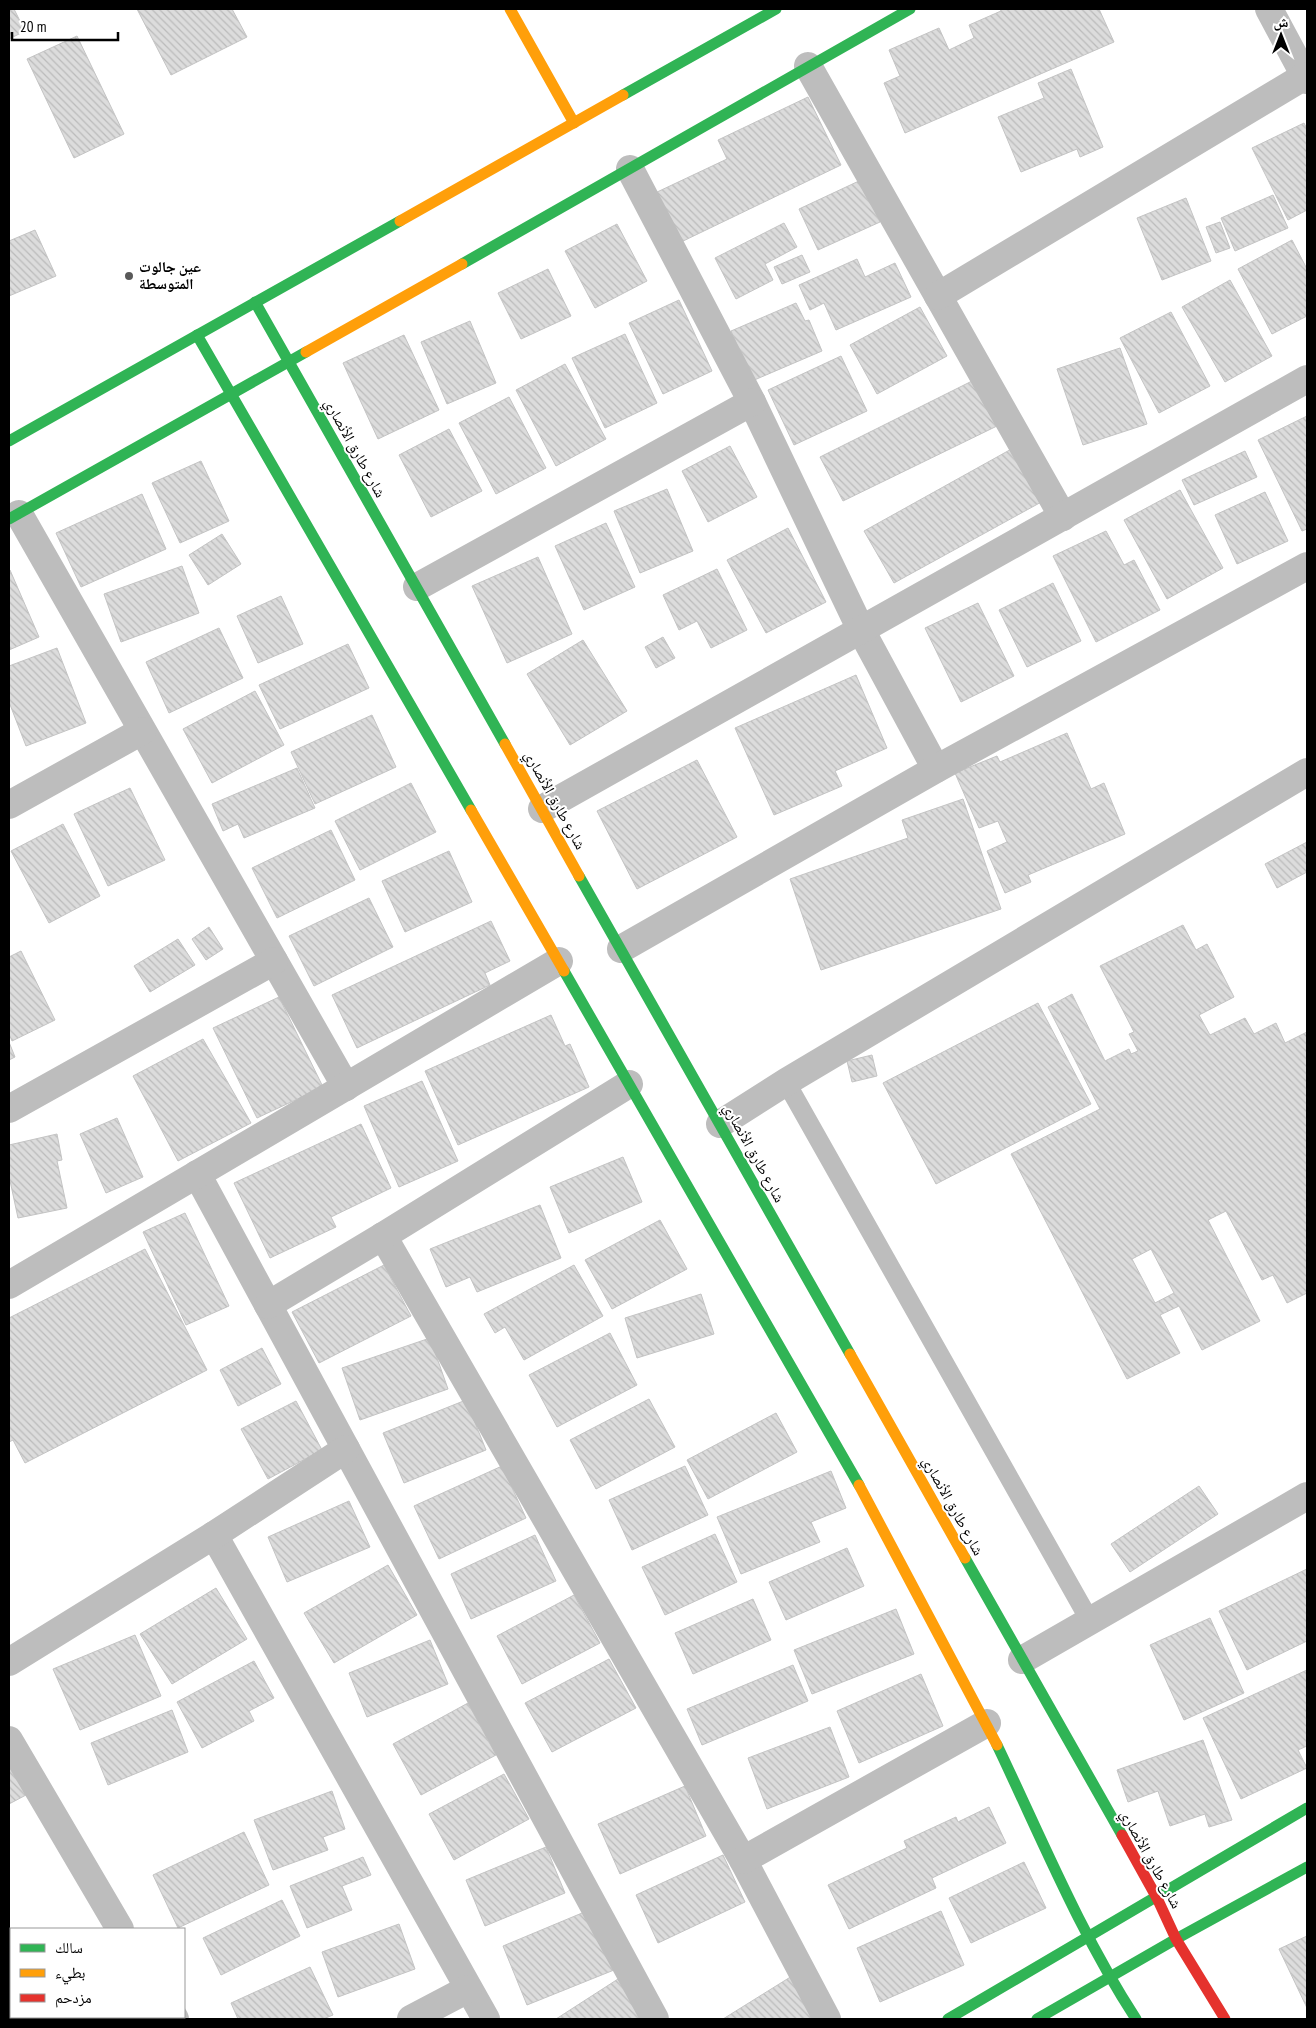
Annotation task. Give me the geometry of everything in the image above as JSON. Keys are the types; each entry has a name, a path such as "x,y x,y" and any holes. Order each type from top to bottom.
{"street":[{"path":"510,9 574,122"},
{"path":"9,440 776,9"},
{"path":"346,1087 142,730 14,517 630,170 910,9"},
{"path":"938,296 1306,78 1269,9"},
{"path":"808,66 1063,516"},
{"path":"630,170 752,402 861,630 936,769"},
{"name":"شارع طارق الأنصاري","path":"255,302 1157,1898 1176,1939 1225,2019"},
{"path":"197,335 864,1494 987,1723 1088,1938 1110,1979 1136,2019"},
{"path":"542,809 1307,379"},
{"path":"417,588 752,402"},
{"path":"621,949 936,769 1307,566"},
{"path":"9,805 142,730"},
{"path":"720,1124 786,1082 1307,772"},
{"path":"9,1109 274,961"},
{"path":"9,1285 558,962"},
{"path":"268,1305 629,1084"},
{"path":"197,1174 655,2019"},
{"path":"383,1236 743,1860 827,2019"},
{"path":"9,1662 214,1535 346,1449"},
{"path":"1022,1660 1307,1496"},
{"path":"214,1535 486,2019"},
{"path":"743,1860 987,1723"},
{"path":"9,1740 119,1928"},
{"path":"948,2019 1157,1898 1307,1808"},
{"path":"1038,2019 1110,1979 1176,1939 1307,1867"},
{"path":"411,2019 468,1989"}],"lane":[{"path":"786,1082 1090,1621"}],"building":[{"path":"9,9 14,9 25,31 9,39"},
{"path":"137,9 232,9 247,37 171,75"},
{"path":"1000,9 1099,9 1114,42 905,133 884,83 900,76 889,50 939,28 949,50 974,38 969,25 1001,11"},
{"path":"77,36 124,134 74,158 27,59"},
{"path":"1071,69 1103,147 1080,157 1077,149 1021,172 998,117 1044,98 1038,83"},
{"path":"808,97 841,165 679,243 655,193 727,159 718,140"},
{"path":"1304,123 1307,129 1307,210 1288,220 1252,148"},
{"path":"861,180 880,222 818,250 799,209"},
{"path":"1273,195 1288,228 1235,251 1221,218"},
{"path":"1186,198 1211,261 1162,280 1137,218"},
{"path":"1220,222 1230,248 1216,253 1206,227"},
{"path":"784,223 797,247 765,264 773,280 736,299 715,258"},
{"path":"617,224 647,281 595,308 565,251"},
{"path":"35,230 56,276 9,296 9,241"},
{"path":"1292,240 1307,269 1307,316 1272,334 1238,269"},
{"path":"802,255 810,272 782,284 774,267"},
{"path":"857,259 865,277 895,263 911,297 836,330 824,303 810,310 799,285"},
{"path":"548,269 571,316 521,339 498,293"},
{"path":"1230,280 1272,356 1225,382 1182,307"},
{"path":"679,300 712,371 663,394 629,323"},
{"path":"796,303 805,321 809,320 822,351 752,381 731,331"},
{"path":"920,307 947,356 877,394 850,345"},
{"path":"1171,312 1210,386 1159,413 1120,338"},
{"path":"470,321 496,383 447,404 421,342"},
{"path":"625,334 657,403 605,428 572,358"},
{"path":"404,335 439,410 378,439 343,363"},
{"path":"1120,348 1147,424 1083,445 1057,369"},
{"path":"841,356 867,411 794,445 768,390"},
{"path":"565,364 606,439 556,466 516,390"},
{"path":"974,380 997,426 843,501 820,457"},
{"path":"509,397 546,468 496,494 459,423"},
{"path":"1307,416 1307,529 1302,531 1258,440"},
{"path":"449,429 482,491 431,517 399,455"},
{"path":"730,446 757,497 708,522 682,471"},
{"path":"1015,447 1045,500 894,583 864,531"},
{"path":"1245,451 1257,477 1194,505 1182,480"},
{"path":"201,461 229,521 180,543 152,483"},
{"path":"667,489 693,551 640,573 614,511"},
{"path":"1180,490 1223,568 1167,599 1124,520"},
{"path":"1265,492 1288,541 1237,564 1215,515"},
{"path":"142,494 166,549 81,587 56,533"},
{"path":"606,523 635,587 584,610 555,546"},
{"path":"788,528 826,602 766,633 727,560"},
{"path":"1106,531 1124,565 1134,560 1160,610 1096,642 1053,556"},
{"path":"222,534 241,564 208,585 189,555"},
{"path":"538,557 572,634 507,663 472,586"},
{"path":"182,566 199,613 121,642 104,594"},
{"path":"717,569 747,630 711,648 697,621 679,630 663,595"},
{"path":"9,571 39,637 9,650"},
{"path":"1053,583 1081,641 1027,667 999,610"},
{"path":"281,596 303,644 258,663 237,616"},
{"path":"978,603 1014,676 961,702 925,628"},
{"path":"219,628 243,678 169,713 146,662"},
{"path":"663,637 675,658 656,668 645,647"},
{"path":"583,640 627,711 570,745 527,674"},
{"path":"348,644 369,688 280,729 259,685"},
{"path":"57,648 86,723 26,746 9,702 9,666"},
{"path":"856,675 887,748 835,771 842,786 774,815 735,728"},
{"path":"255,691 284,745 212,783 183,729"},
{"path":"372,715 396,767 315,804 291,752"},
{"path":"1067,733 1091,789 1104,783 1125,834 1028,875 1031,882 1005,893 987,851 1007,842 998,821 979,828 955,773 997,756 1000,762"},
{"path":"697,760 737,837 637,889 597,811"},
{"path":"297,768 315,808 244,838 238,824 223,831 212,804"},
{"path":"411,783 436,832 360,870 335,821"},
{"path":"130,788 165,860 108,886 74,814"},
{"path":"963,799 1001,909 821,970 790,879 908,838 902,820"},
{"path":"63,824 100,896 49,923 11,851"},
{"path":"331,830 355,880 277,918 252,868"},
{"path":"1307,842 1307,872 1277,888 1265,864"},
{"path":"449,851 472,902 405,932 382,881"},
{"path":"369,898 393,947 314,986 289,936"},
{"path":"491,921 510,961 485,973 490,985 357,1048 332,995"},
{"path":"1183,925 1196,950 1207,944 1234,997 1199,1015 1210,1035 1245,1018 1254,1034 1276,1023 1285,1043 1307,1032 1307,1293 1287,1303 1273,1275 1262,1280 1226,1211 1208,1220 1260,1321 1202,1350 1179,1306 1160,1315 1180,1353 1127,1379 1011,1154 1100,1109 1048,1007 1072,994 1105,1061 1129,1049 1131,1054 1138,1051 1129,1034 1134,1032 1100,966","holes":["1151,1249 1174,1293 1155,1303 1132,1259"]},
{"path":"209,927 223,949 206,960 192,939"},
{"path":"178,939 195,965 150,992 134,966"},
{"path":"21,951 55,1020 12,1041 9,1034 9,957"},
{"path":"279,997 323,1087 257,1118 213,1028"},
{"path":"1038,1003 1091,1104 936,1184 883,1083"},
{"path":"551,1015 565,1046 570,1044 589,1087 458,1145 425,1071"},
{"path":"203,1039 251,1123 178,1161 133,1076"},
{"path":"9,1042 15,1057 9,1060"},
{"path":"872,1055 877,1076 852,1082 847,1061"},
{"path":"422,1081 458,1161 399,1187 364,1106"},
{"path":"117,1118 143,1177 106,1193 80,1134"},
{"path":"361,1124 391,1188 331,1217 336,1227 270,1258 234,1183"},
{"path":"57,1134 62,1160 57,1161 67,1208 18,1218 9,1176 9,1145"},
{"path":"623,1157 642,1202 569,1233 550,1187"},
{"path":"540,1205 561,1258 477,1292 470,1277 446,1287 430,1249"},
{"path":"185,1213 229,1306 186,1325 143,1232"},
{"path":"660,1220 687,1269 612,1309 585,1260"},
{"path":"145,1249 207,1370 25,1463 13,1440 9,1442 9,1318"},
{"path":"384,1265 411,1316 319,1363 292,1312"},
{"path":"574,1265 603,1316 524,1360 505,1327 495,1333 484,1314"},
{"path":"701,1294 714,1334 637,1358 625,1318"},
{"path":"610,1333 637,1385 557,1427 529,1375"},
{"path":"430,1338 448,1389 360,1420 342,1368"},
{"path":"262,1348 281,1384 238,1406 220,1370"},
{"path":"649,1399 675,1447 596,1489 570,1440"},
{"path":"466,1400 486,1450 404,1483 383,1433"},
{"path":"296,1401 322,1450 268,1479 241,1429"},
{"path":"776,1413 797,1452 708,1499 687,1460"},
{"path":"502,1466 526,1518 439,1559 414,1506"},
{"path":"685,1466 708,1515 632,1550 609,1500"},
{"path":"831,1471 846,1508 811,1522 820,1542 741,1574 717,1517"},
{"path":"1199,1486 1218,1514 1130,1572 1111,1544"},
{"path":"349,1501 370,1547 287,1582 268,1537"},
{"path":"715,1534 737,1582 665,1615 642,1567"},
{"path":"535,1535 556,1581 471,1619 451,1574"},
{"path":"847,1548 864,1586 786,1620 769,1582"},
{"path":"388,1565 417,1615 334,1663 304,1613"},
{"path":"1307,1569 1307,1641 1247,1670 1219,1611"},
{"path":"216,1588 247,1639 172,1684 140,1634"},
{"path":"574,1595 600,1643 522,1684 497,1636"},
{"path":"753,1599 771,1640 693,1674 675,1633"},
{"path":"896,1609 914,1654 812,1694 794,1650"},
{"path":"1210,1618 1244,1693 1184,1720 1150,1645"},
{"path":"135,1635 161,1696 80,1730 53,1669"},
{"path":"430,1640 448,1684 367,1717 349,1673"},
{"path":"609,1659 636,1708 552,1752 525,1703"},
{"path":"254,1661 274,1698 249,1711 254,1721 202,1748 177,1702"},
{"path":"793,1665 808,1701 702,1745 687,1709"},
{"path":"1307,1670 1307,1746 1298,1750 1307,1768 1241,1799 1203,1718"},
{"path":"921,1674 943,1726 859,1763 837,1711"},
{"path":"468,1703 496,1755 421,1795 393,1744"},
{"path":"172,1710 188,1752 108,1785 91,1743"},
{"path":"830,1727 849,1777 767,1809 748,1758"},
{"path":"1203,1740 1232,1820 1209,1827 1205,1814 1170,1826 1158,1791 1128,1802 1117,1770"},
{"path":"9,1760 26,1795 9,1804"},
{"path":"504,1774 529,1819 454,1860 429,1814"},
{"path":"685,1786 706,1836 620,1874 598,1824"},
{"path":"332,1791 345,1829 323,1837 328,1850 273,1870 254,1820"},
{"path":"989,1807 1006,1843 932,1878 936,1888 849,1929 828,1885 907,1848 904,1841 956,1817 958,1822"},
{"path":"244,1832 269,1885 178,1928 153,1875"},
{"path":"546,1847 565,1893 485,1926 466,1880"},
{"path":"723,1855 745,1902 658,1943 636,1895"},
{"path":"363,1857 371,1875 342,1886 352,1910 307,1928 290,1886"},
{"path":"1024,1862 1046,1908 971,1943 949,1898"},
{"path":"282,1900 300,1936 221,1975 203,1938"},
{"path":"594,1908 619,1968 527,2005 503,1946"},
{"path":"941,1911 964,1965 880,2002 857,1948"},
{"path":"399,1924 415,1969 338,1997 322,1952"},
{"path":"1307,1936 1307,2008 1279,1949"},
{"path":"310,1967 333,2015 323,2019 238,2019 231,2003"},
{"path":"792,1976 820,2019 723,2019"},
{"path":"618,1979 642,2016 638,2019 556,2019"}],"traffic: fast":[{"path":"623,95 776,9"},
{"path":"462,264 910,9"},
{"path":"9,441 400,221"},
{"path":"255,302 505,744"},
{"path":"197,335 471,810"},
{"path":"9,519 306,352"},
{"path":"579,876 850,1354"},
{"path":"564,971 859,1485"},
{"path":"965,1558 1122,1835"},
{"path":"997,1745 1079,1919 1136,2019"},
{"path":"948,2019 1307,1808"},
{"path":"1037,2019 1176,1939 1307,1867"}],"traffic: slow":[{"path":"510,9 574,123"},
{"path":"400,221 623,95"},
{"path":"306,352 462,264"},
{"path":"505,744 579,876"},
{"path":"471,810 564,971"},
{"path":"850,1354 965,1558"},
{"path":"859,1485 997,1745"}],"traffic: jam":[{"path":"1122,1835 1157,1898 1176,1939 1225,2019"}],"place":[{"name":"عين جالوت المتوسطة","path":"129,276"}]}
